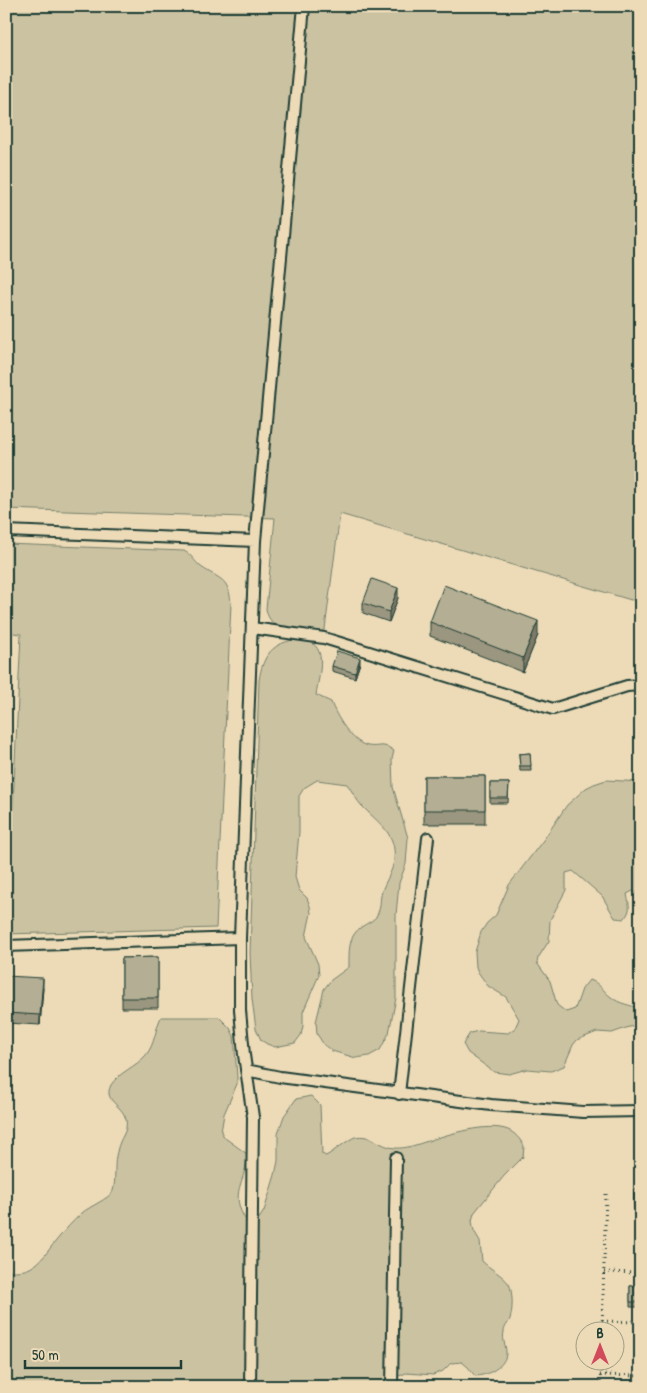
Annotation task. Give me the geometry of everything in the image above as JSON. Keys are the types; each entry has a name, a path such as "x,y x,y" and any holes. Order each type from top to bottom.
{"lane":[{"path":"250,1387 253,1117 240,1010 240,938 255,541 304,6"},
{"path":"6,531 255,541"},
{"path":"252,628 324,638 553,709 627,686 641,685"},
{"path":"398,1094 428,838"},
{"path":"6,946 240,938"},
{"path":"246,1070 280,1077 398,1094 491,1105 583,1112 641,1111"},
{"path":"392,1387 396,1158"}],"path":[{"path":"602,1320 606,1194"},
{"path":"604,1272 641,1273"},
{"path":"624,1322 641,1322"},
{"path":"600,1370 600,1387"},
{"path":"600,1375 641,1376"}],"shaded area":[{"path":"6,6 641,6 641,599 631,600 340,514 325,629 316,633 292,630 285,629 273,622 268,617 266,609 275,518 6,509"},
{"path":"6,544 184,551 201,567 226,584 231,604 216,928 7,934 21,634 6,632"},
{"path":"298,639 308,641 319,652 321,659 316,695 331,702 341,721 356,740 368,746 384,746 394,751 392,759 393,787 408,838 406,864 399,883 396,915 396,998 389,1033 380,1050 369,1056 356,1058 332,1051 324,1045 317,1034 316,1022 324,989 331,980 349,967 349,949 354,934 375,918 378,913 382,891 394,859 394,850 389,835 380,823 360,804 347,784 317,780 304,788 299,796 299,832 295,877 299,890 307,898 310,906 311,913 306,937 318,964 319,975 303,1012 301,1035 295,1043 275,1047 261,1040 256,1029 252,999 250,953 259,680 263,664 270,652 275,647"},
{"path":"606,780 641,782 641,896 633,891 627,894 628,913 624,919 615,918 602,896 573,871 566,873 566,890 550,920 549,941 538,958 537,963 550,981 557,1005 566,1012 575,1009 582,989 589,980 621,1003 641,1009 641,1026 629,1027 612,1033 597,1032 577,1040 564,1066 551,1071 527,1069 509,1074 494,1072 468,1053 463,1044 470,1033 479,1031 508,1033 515,1028 519,1019 506,997 488,986 478,972 475,952 481,932 496,915 509,885 567,805 586,788"},
{"path":"161,1017 219,1017 230,1028 234,1036 237,1084 224,1114 221,1132 225,1138 247,1154 238,1195 241,1212 247,1222 256,1223 264,1211 278,1161 278,1133 284,1116 296,1099 311,1096 320,1105 322,1154 326,1156 352,1138 361,1136 371,1138 390,1147 399,1148 479,1128 500,1128 508,1130 517,1136 524,1146 523,1157 504,1176 474,1213 472,1221 474,1231 480,1241 482,1261 509,1284 511,1291 511,1315 504,1335 505,1357 500,1366 480,1376 475,1376 462,1362 451,1363 443,1371 433,1375 406,1373 385,1382 383,1387 6,1387 6,1266 11,1271 30,1268 41,1259 85,1210 108,1197 113,1191 116,1156 119,1144 126,1130 126,1120 124,1114 112,1101 109,1091 114,1080 142,1059 149,1051"}],"building":[{"path":"372,579 398,588 389,612 363,603"},
{"path":"444,585 538,621 523,658 430,622"},
{"path":"337,651 360,658 355,673 332,666"},
{"path":"530,753 531,766 520,766 519,754"},
{"path":"424,776 485,776 485,810 424,810"},
{"path":"490,783 509,783 508,798 490,798"},
{"path":"158,957 158,998 122,998 122,958"},
{"path":"6,976 43,978 40,1015 6,1013"},
{"path":"634,1189 641,1189 641,1204 634,1204"},
{"path":"630,1286 641,1286 641,1302 630,1302"},
{"path":"623,1381 641,1381 641,1387 623,1387"}]}
